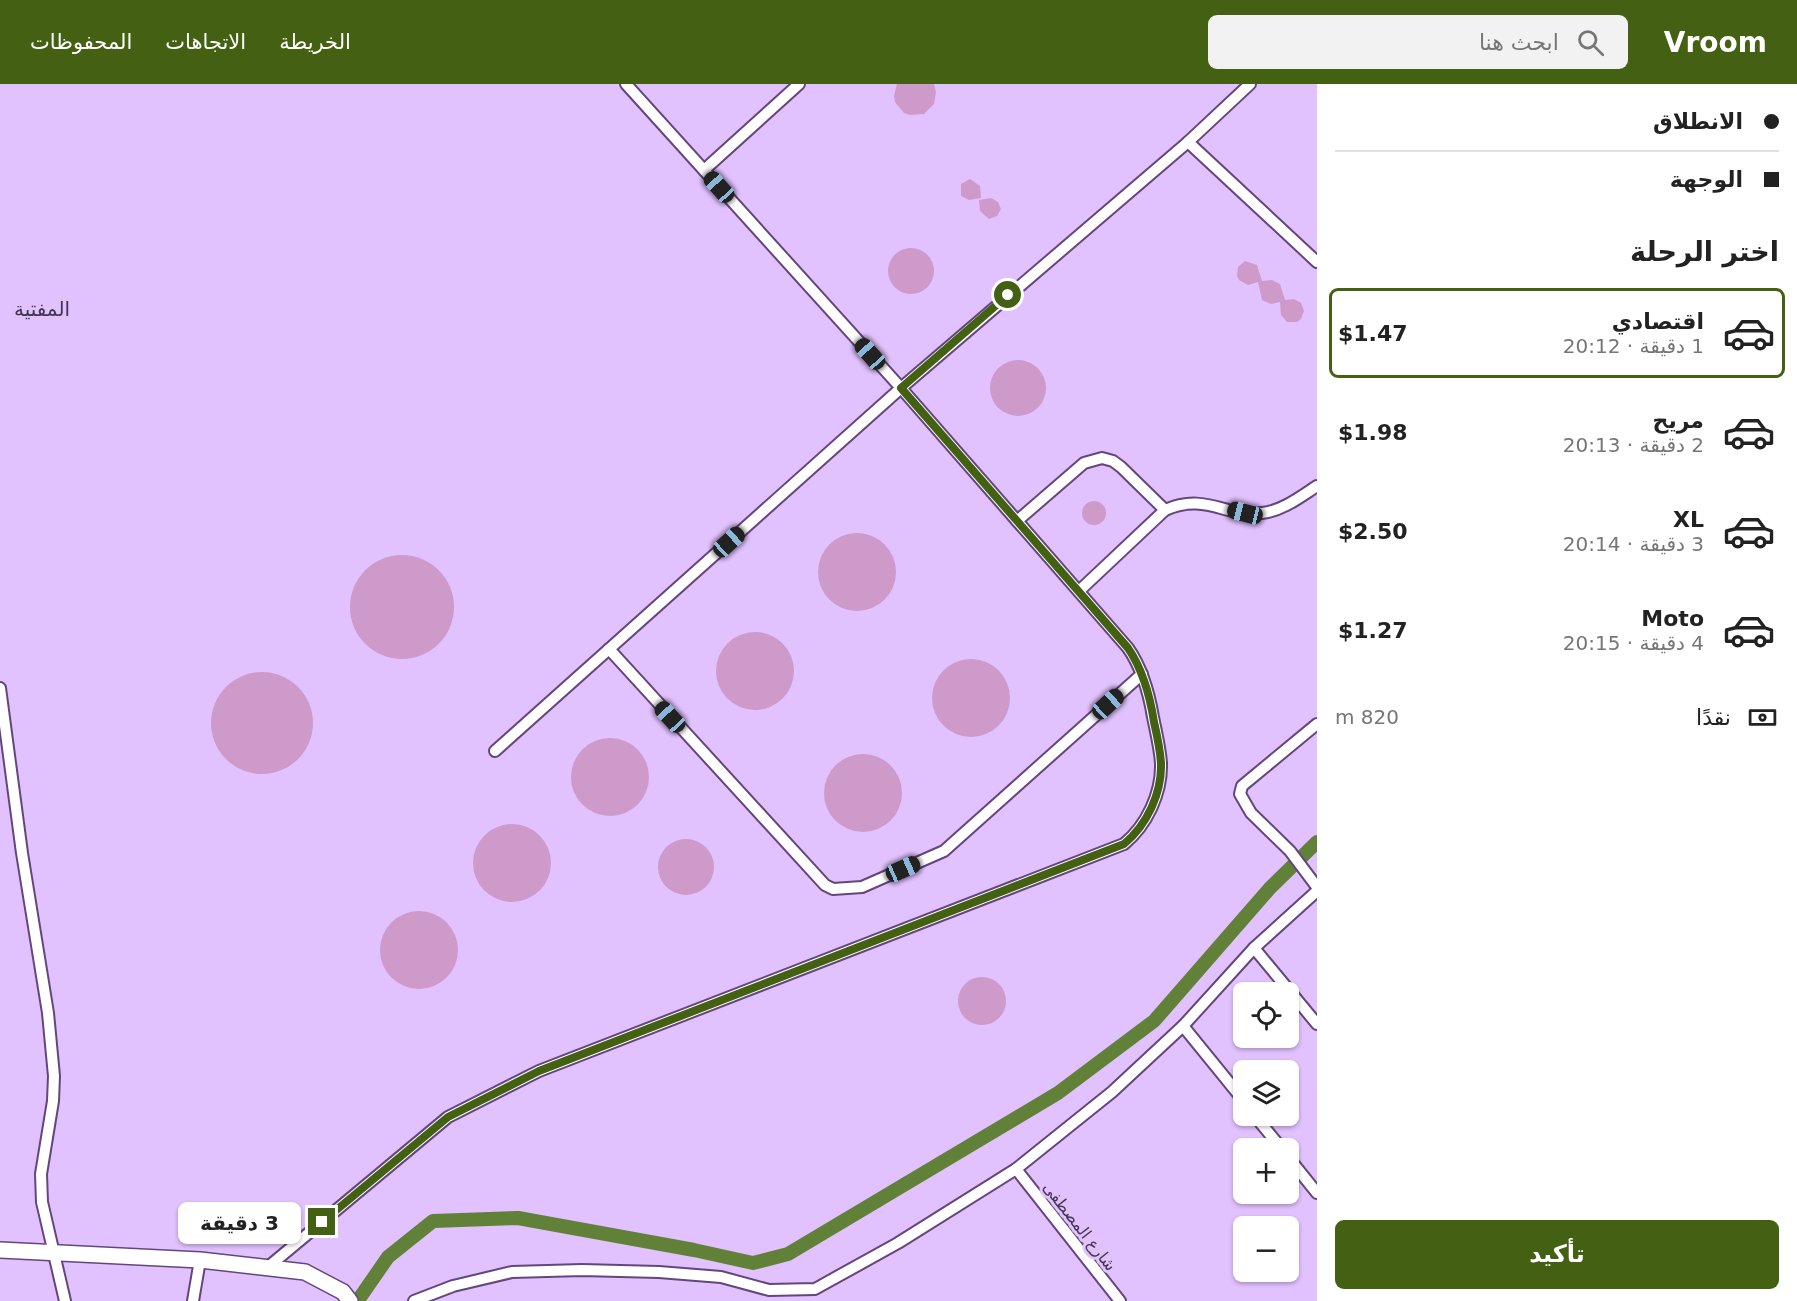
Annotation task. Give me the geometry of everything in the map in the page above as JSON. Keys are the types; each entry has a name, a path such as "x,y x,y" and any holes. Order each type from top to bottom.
{"street":[{"path":"268,1267 448,1117 478,1101 539,1071 1124,844 1137,833 1146,820 1155,798 1161,764 1152,707 1138,663 1128,648 901,388 626,84"},
{"path":"704,170 799,84"},
{"path":"495,751 901,388 1188,142 1250,84"},
{"path":"1188,142 1317,262"},
{"path":"1017,521 1084,463 1092,459 1113,461 1166,510"},
{"path":"1079,591 1166,510 1178,505 1199,503 1245,513 1262,513 1277,510 1317,486"},
{"path":"609,650 825,885 833,889 862,887 945,851 1142,674"},
{"path":"0,688 22,853 48,1013 54,1076 53,1101 41,1174 43,1209 65,1301"},
{"path":"414,1301 453,1286 512,1272 582,1270 659,1272 722,1277 769,1290 815,1289 898,1242 1016,1169 1112,1092 1183,1026 1254,948 1316,887 1290,851 1251,813 1240,794 1242,786 1317,724"},
{"path":"1254,948 1317,1024"},
{"path":"1183,1026 1233,1087"},
{"path":"1263,1126 1273,1138"},
{"name":"شارع المصطفى","path":"1016,1169 1120,1301"},
{"path":"1299,1171 1317,1193"},
{"path":"0,1250 200,1260 305,1272 342,1292 350,1301"},
{"path":"193,1301 200,1260"}],"building":[{"path":"897,84 934,84 936,92 934,104 924,114 904,113 895,102"},
{"path":"970,179 980,186 981,198 969,200 961,196 961,184"},
{"path":"991,198 998,202 1001,209 997,216 989,219 980,211 979,200"},
{"path":"911,248 920,249 928,254 933,262 933,280 928,288 920,293 911,294 902,293 894,288 889,280 888,271 889,262 894,254 902,249"},
{"path":"1245,261 1257,265 1262,281 1272,280 1280,284 1285,300 1294,299 1301,303 1304,311 1301,319 1297,322 1287,322 1281,315 1280,302 1271,304 1262,300 1258,282 1248,285 1239,280 1238,267"},
{"path":"1012,360 1024,360 1038,368 1046,382 1044,399 1038,408 1024,416 1012,416 995,404 990,394 990,382 1002,365"},
{"path":"1094,501 1103,504 1106,513 1103,522 1094,525 1085,522 1082,513 1085,504"},
{"path":"857,533 872,536 885,544 893,557 896,572 893,587 885,600 872,608 857,611 842,608 829,600 821,587 818,572 821,557 829,544 842,536"},
{"path":"402,555 422,559 439,570 450,587 454,607 450,627 439,644 422,655 402,659 382,655 365,644 354,627 350,607 354,587 365,570 382,559"},
{"path":"755,632 770,635 783,643 791,656 794,671 791,686 783,699 770,707 755,710 740,707 727,699 719,686 716,671 719,656 727,643 740,635"},
{"path":"971,659 986,662 999,670 1007,683 1010,698 1007,713 999,726 986,734 971,737 956,734 943,726 935,713 932,698 935,683 943,670 956,662"},
{"path":"262,672 282,676 298,687 309,703 313,723 309,743 298,759 282,770 262,774 242,770 226,759 215,743 211,723 215,703 226,687 242,676"},
{"path":"610,738 625,741 638,749 646,762 649,777 646,792 638,805 625,813 610,816 595,813 582,805 574,792 571,777 574,762 582,749 595,741"},
{"path":"863,754 878,757 891,765 899,778 902,793 899,808 891,821 878,829 863,832 848,829 835,821 827,808 824,793 827,778 835,765 848,757"},
{"path":"512,824 527,827 540,835 548,848 551,863 548,878 540,891 527,899 512,902 497,899 484,891 476,878 473,863 476,848 484,835 497,827"},
{"path":"681,839 691,839 706,847 712,856 714,867 712,878 706,887 691,895 681,895 670,890 663,883 658,872 658,862 663,851 670,844"},
{"path":"419,911 434,914 447,922 455,935 458,950 455,965 447,978 434,986 419,989 404,986 391,978 383,965 380,950 383,935 391,922 404,914"},
{"path":"977,977 987,977 999,984 1006,996 1006,1006 999,1018 987,1025 977,1025 962,1014 958,1006 958,996 969,981"}],"waterway":[{"path":"361,1296 388,1257 433,1221 518,1218 753,1263 788,1254 1058,1093 1154,1021 1270,888 1317,842"}],"district":[{"name":"المفتية","path":"42,309"}],"route":[{"path":"322,1222 448,1117 539,1071 1124,844 1137,833 1146,820 1155,798 1161,764 1152,707 1138,663 1128,648 901,388 1008,295"}]}
